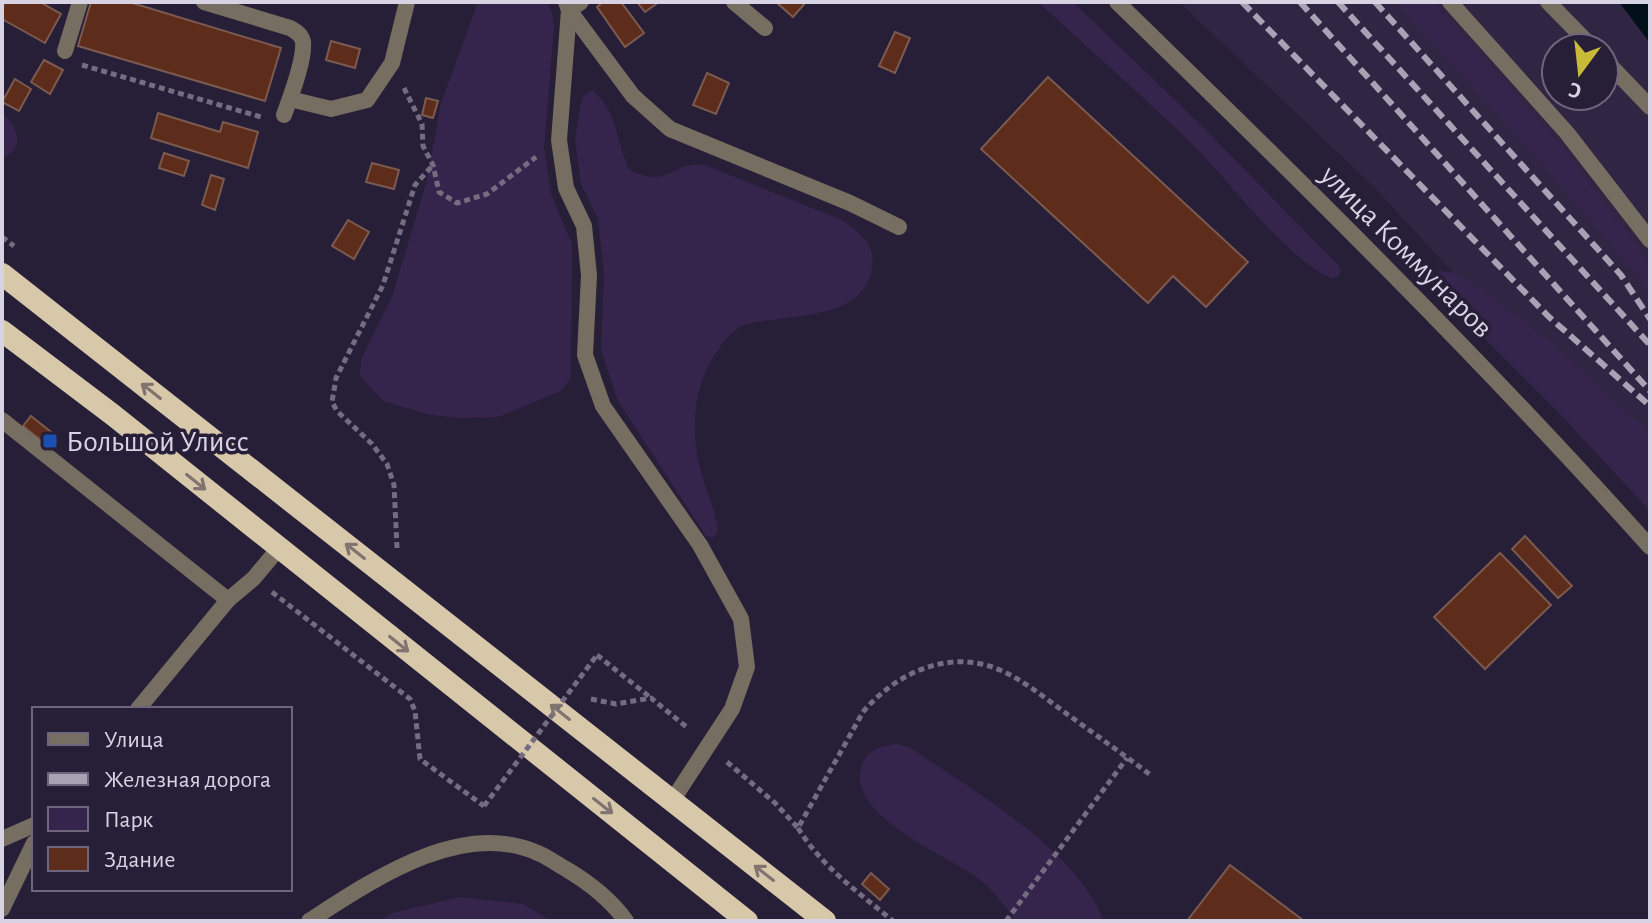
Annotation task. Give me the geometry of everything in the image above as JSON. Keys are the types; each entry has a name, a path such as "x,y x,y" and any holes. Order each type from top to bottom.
{"highway":[{"path":"2,274 825,921"},
{"path":"2,331 113,415 747,921"}],"street":[{"path":"65,51 80,2"},
{"path":"204,2 299,33 303,41 302,53 287,107 331,109 367,100 392,63 407,2"},
{"path":"734,2 765,28"},
{"name":"улица Коммунаров","path":"1117,2 1554,439 1650,547"},
{"path":"1450,2 1567,133 1650,240"},
{"path":"1548,2 1577,32"},
{"path":"572,5 559,140 566,188 584,226 589,275 585,355 603,406 700,545 741,619 747,667 732,709 672,801"},
{"path":"572,5 633,96 670,129 850,203 899,227"},
{"path":"1620,76 1650,107"},
{"path":"2,420 228,600"},
{"path":"140,707 228,600 254,578 279,548"},
{"path":"2,839 32,826"},
{"path":"309,921 362,887 433,852 468,844 501,844 538,852 577,876 617,909 626,921"},
{"path":"2,909 32,847"}],"path":[{"path":"65,51 71,61 273,120 287,107"},
{"path":"392,63 422,124 423,146 433,165 439,192 457,203 487,194 559,140"},
{"path":"385,539 397,548 394,485 387,464 372,444 337,411 332,402 333,389 383,285 415,185 433,165"},
{"path":"2,237 14,247"},
{"path":"254,578 410,699 415,711 420,759 484,806 597,655 775,803 830,869 893,921"},
{"path":"798,828 863,712 889,686 926,667 969,662 998,669 1024,683 1152,776"},
{"path":"573,687 598,702 616,704 651,698"},
{"path":"1006,921 1127,757"}],"shaded area":[{"path":"1179,2 1619,2 1650,43 1650,487 1375,188"},
{"path":"1619,2 1650,2 1650,43"}],"green space":[{"path":"478,2 547,2 552,13 554,28 544,148 551,194 572,244 571,378 561,391 498,417 462,418 431,415 383,401 360,376 361,359 392,297 426,184 441,103"},
{"path":"1038,2 1073,2 1204,128 1338,265 1341,270 1339,275 1334,279 1317,270 1279,239 1192,144"},
{"path":"1396,2 1432,2 1556,140 1650,264 1650,293 1536,157"},
{"path":"592,90 601,98 612,117 630,171 656,177 689,165 705,165 842,220 860,234 869,246 873,259 866,285 855,298 839,307 820,312 744,325 726,339 709,364 698,396 695,429 699,462 717,524 718,531 713,538 706,536 618,401 601,350 604,275 598,219 581,184 575,140 582,97"},
{"path":"2,113 15,131 17,143 10,154 2,158"},
{"path":"1439,271 1452,272 1465,278 1539,333 1650,434 1650,511 1560,414 1437,291 1434,278"},
{"path":"897,744 911,748 962,782 1048,846 1091,895 1103,921 1016,921 979,879 883,817 868,801 861,784 862,765 876,749"},
{"path":"460,897 523,904 551,921 380,921 392,913"}],"building":[{"path":"5,2 40,2 61,14 45,43 2,19"},
{"path":"91,2 129,2 281,48 265,101 78,46"},
{"path":"603,2 621,2 644,33 625,47 597,7"},
{"path":"637,2 659,2 645,12"},
{"path":"776,2 806,2 793,17"},
{"path":"895,32 910,38 895,73 879,66"},
{"path":"331,41 360,49 355,68 326,60"},
{"path":"44,60 63,70 50,94 31,82"},
{"path":"707,73 729,83 716,114 693,105"},
{"path":"1048,77 1248,262 1206,307 1173,276 1148,303 981,149"},
{"path":"15,79 31,89 19,111 2,102"},
{"path":"426,98 438,101 433,118 422,115"},
{"path":"158,113 220,132 223,122 258,132 248,168 151,138"},
{"path":"164,153 189,161 184,176 159,168"},
{"path":"372,163 399,170 394,189 366,182"},
{"path":"211,175 224,179 215,210 202,205"},
{"path":"348,220 369,232 354,259 332,246"},
{"path":"31,416 51,432 43,442 23,426"},
{"path":"1525,536 1572,586 1558,598 1512,549"},
{"path":"1500,553 1551,605 1485,669 1434,617"},
{"path":"1230,865 1304,921 1187,921"},
{"path":"871,873 889,889 880,900 862,884"}],"railway":[{"path":"1242,2 1548,316 1650,406"},
{"path":"1300,2 1650,391"},
{"path":"1338,2 1650,345"},
{"path":"1375,2 1621,275 1650,319"}],"place":[{"name":"Большой Улисс","path":"50,441"}]}
